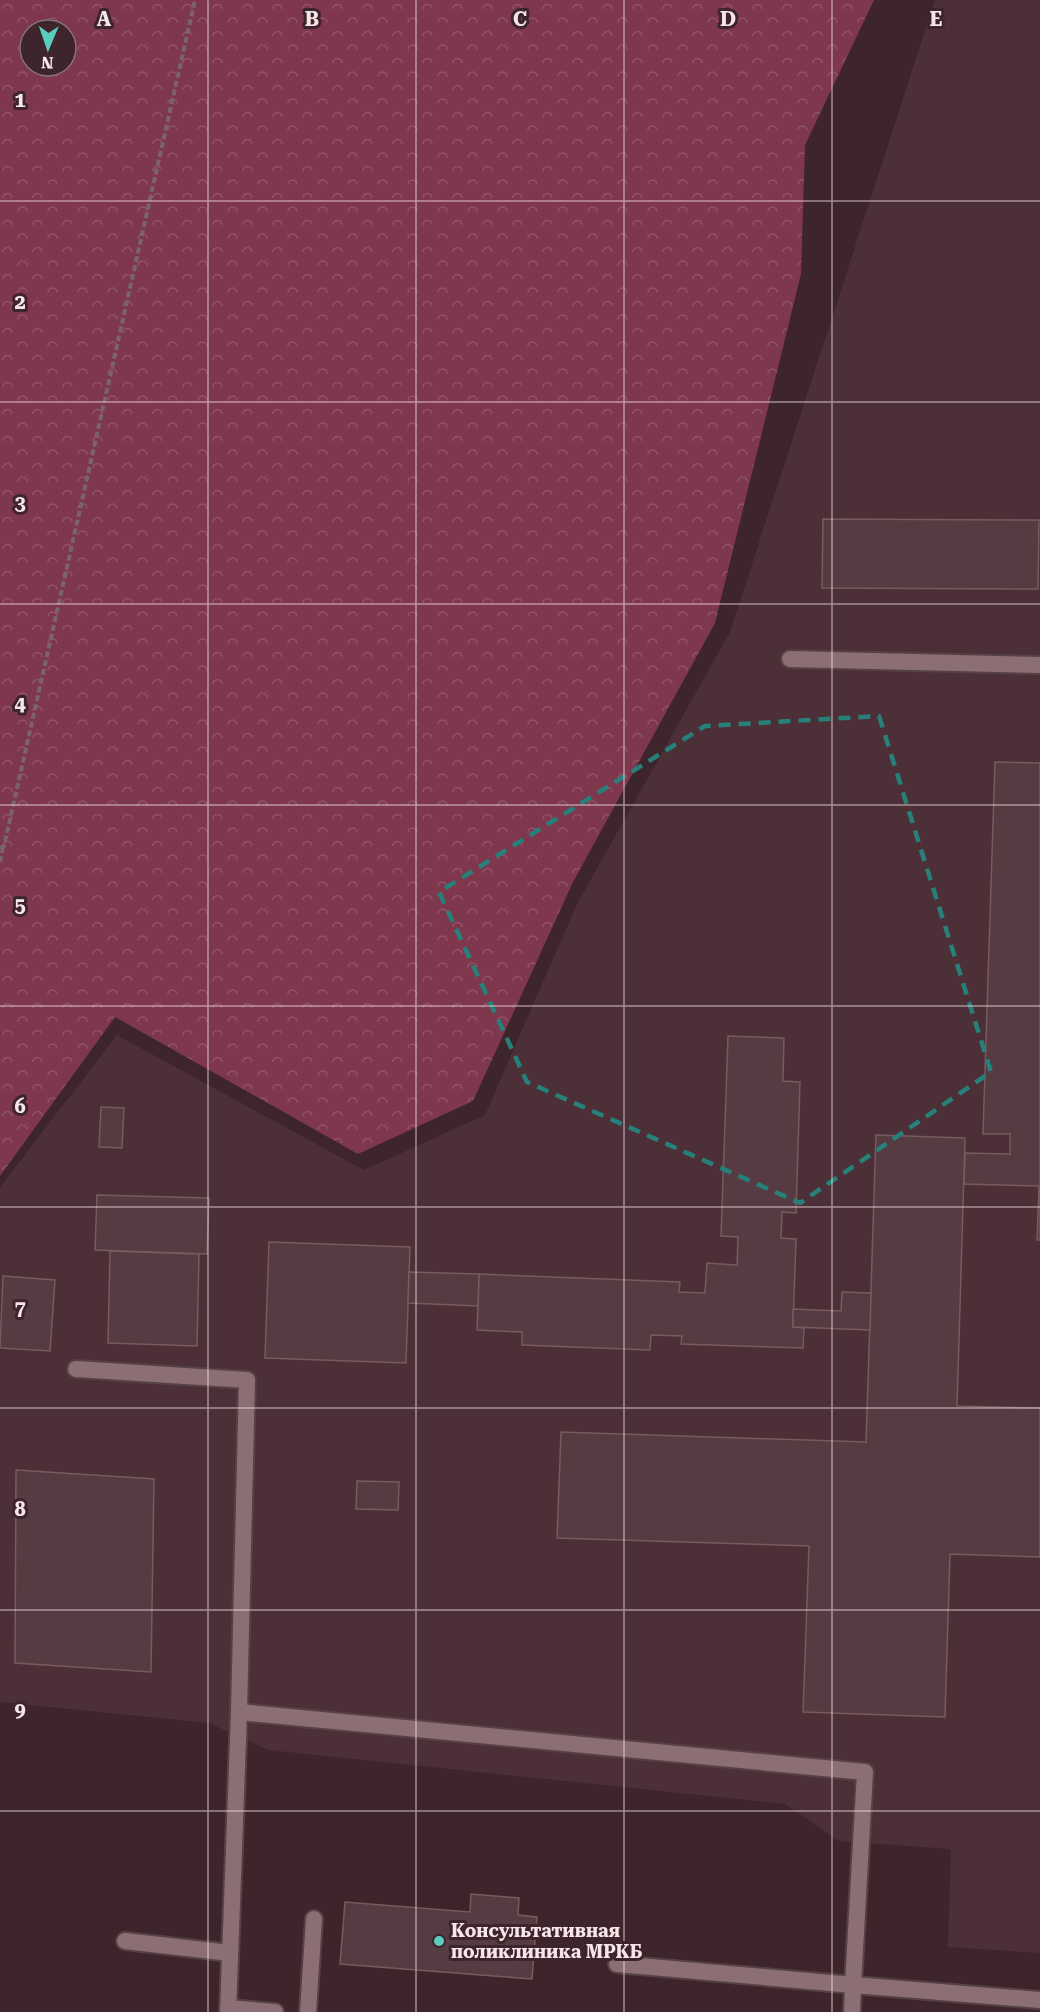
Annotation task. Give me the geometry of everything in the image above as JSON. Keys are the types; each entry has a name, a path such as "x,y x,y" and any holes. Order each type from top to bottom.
{"lane":[{"path":"790,659 1040,665"},
{"path":"76,1369 247,1380 239,1712 228,2010 275,2012"},
{"path":"239,1712 865,1772 852,2012"},
{"path":"308,2012 314,1919"},
{"path":"125,1941 230,1953"},
{"path":"617,1964 1040,2000"}],"path":[{"path":"0,862 195,0"}],"highlighted area":[{"path":"879,716 991,1072 800,1203 527,1082 439,892 705,726"}],"shaded area":[{"path":"935,0 1040,0 1040,1953 948,1947 951,1849 839,1841 785,1804 268,1750 209,1723 0,1702 0,1187 117,1035 364,1170 485,1115 577,904 730,632"}],"green space":[{"path":"0,0 874,0 805,145 801,274 715,623 573,882 473,1101 358,1154 115,1017 0,1176"}],"building":[{"path":"823,519 1039,520 1038,589 822,588"},
{"path":"995,762 1040,763 1040,1240 1037,1240 1039,1186 964,1184 965,1153 1010,1154 1010,1134 983,1134"},
{"path":"728,1036 784,1038 783,1081 800,1082 796,1213 782,1212 781,1238 796,1239 793,1327 804,1328 803,1348 681,1344 682,1336 651,1335 650,1350 522,1345 522,1332 477,1330 479,1274 680,1282 679,1292 705,1293 707,1263 737,1265 738,1237 721,1236"},
{"path":"101,1107 124,1108 122,1148 99,1147"},
{"path":"876,1135 965,1138 957,1406 1040,1408 1040,1557 950,1554 945,1717 803,1712 809,1546 557,1538 561,1432 866,1442"},
{"path":"97,1195 209,1198 207,1254 95,1250"},
{"path":"269,1242 410,1247 406,1363 265,1358"},
{"path":"110,1251 199,1254 197,1346 108,1343"},
{"path":"409,1272 479,1274 478,1306 408,1303"},
{"path":"3,1276 55,1280 50,1351 0,1348"},
{"path":"842,1292 871,1293 870,1330 793,1327 793,1309 841,1311"},
{"path":"16,1470 154,1479 151,1672 15,1663"},
{"path":"357,1481 399,1482 398,1510 356,1509"},
{"name":"Консультативная поликлиника МРКБ","path":"471,1894 519,1898 518,1915 537,1917 532,1979 340,1964 345,1902 470,1912"}],"place":[{"name":"Консультативная поликлиника МРКБ","path":"439,1941"}]}
